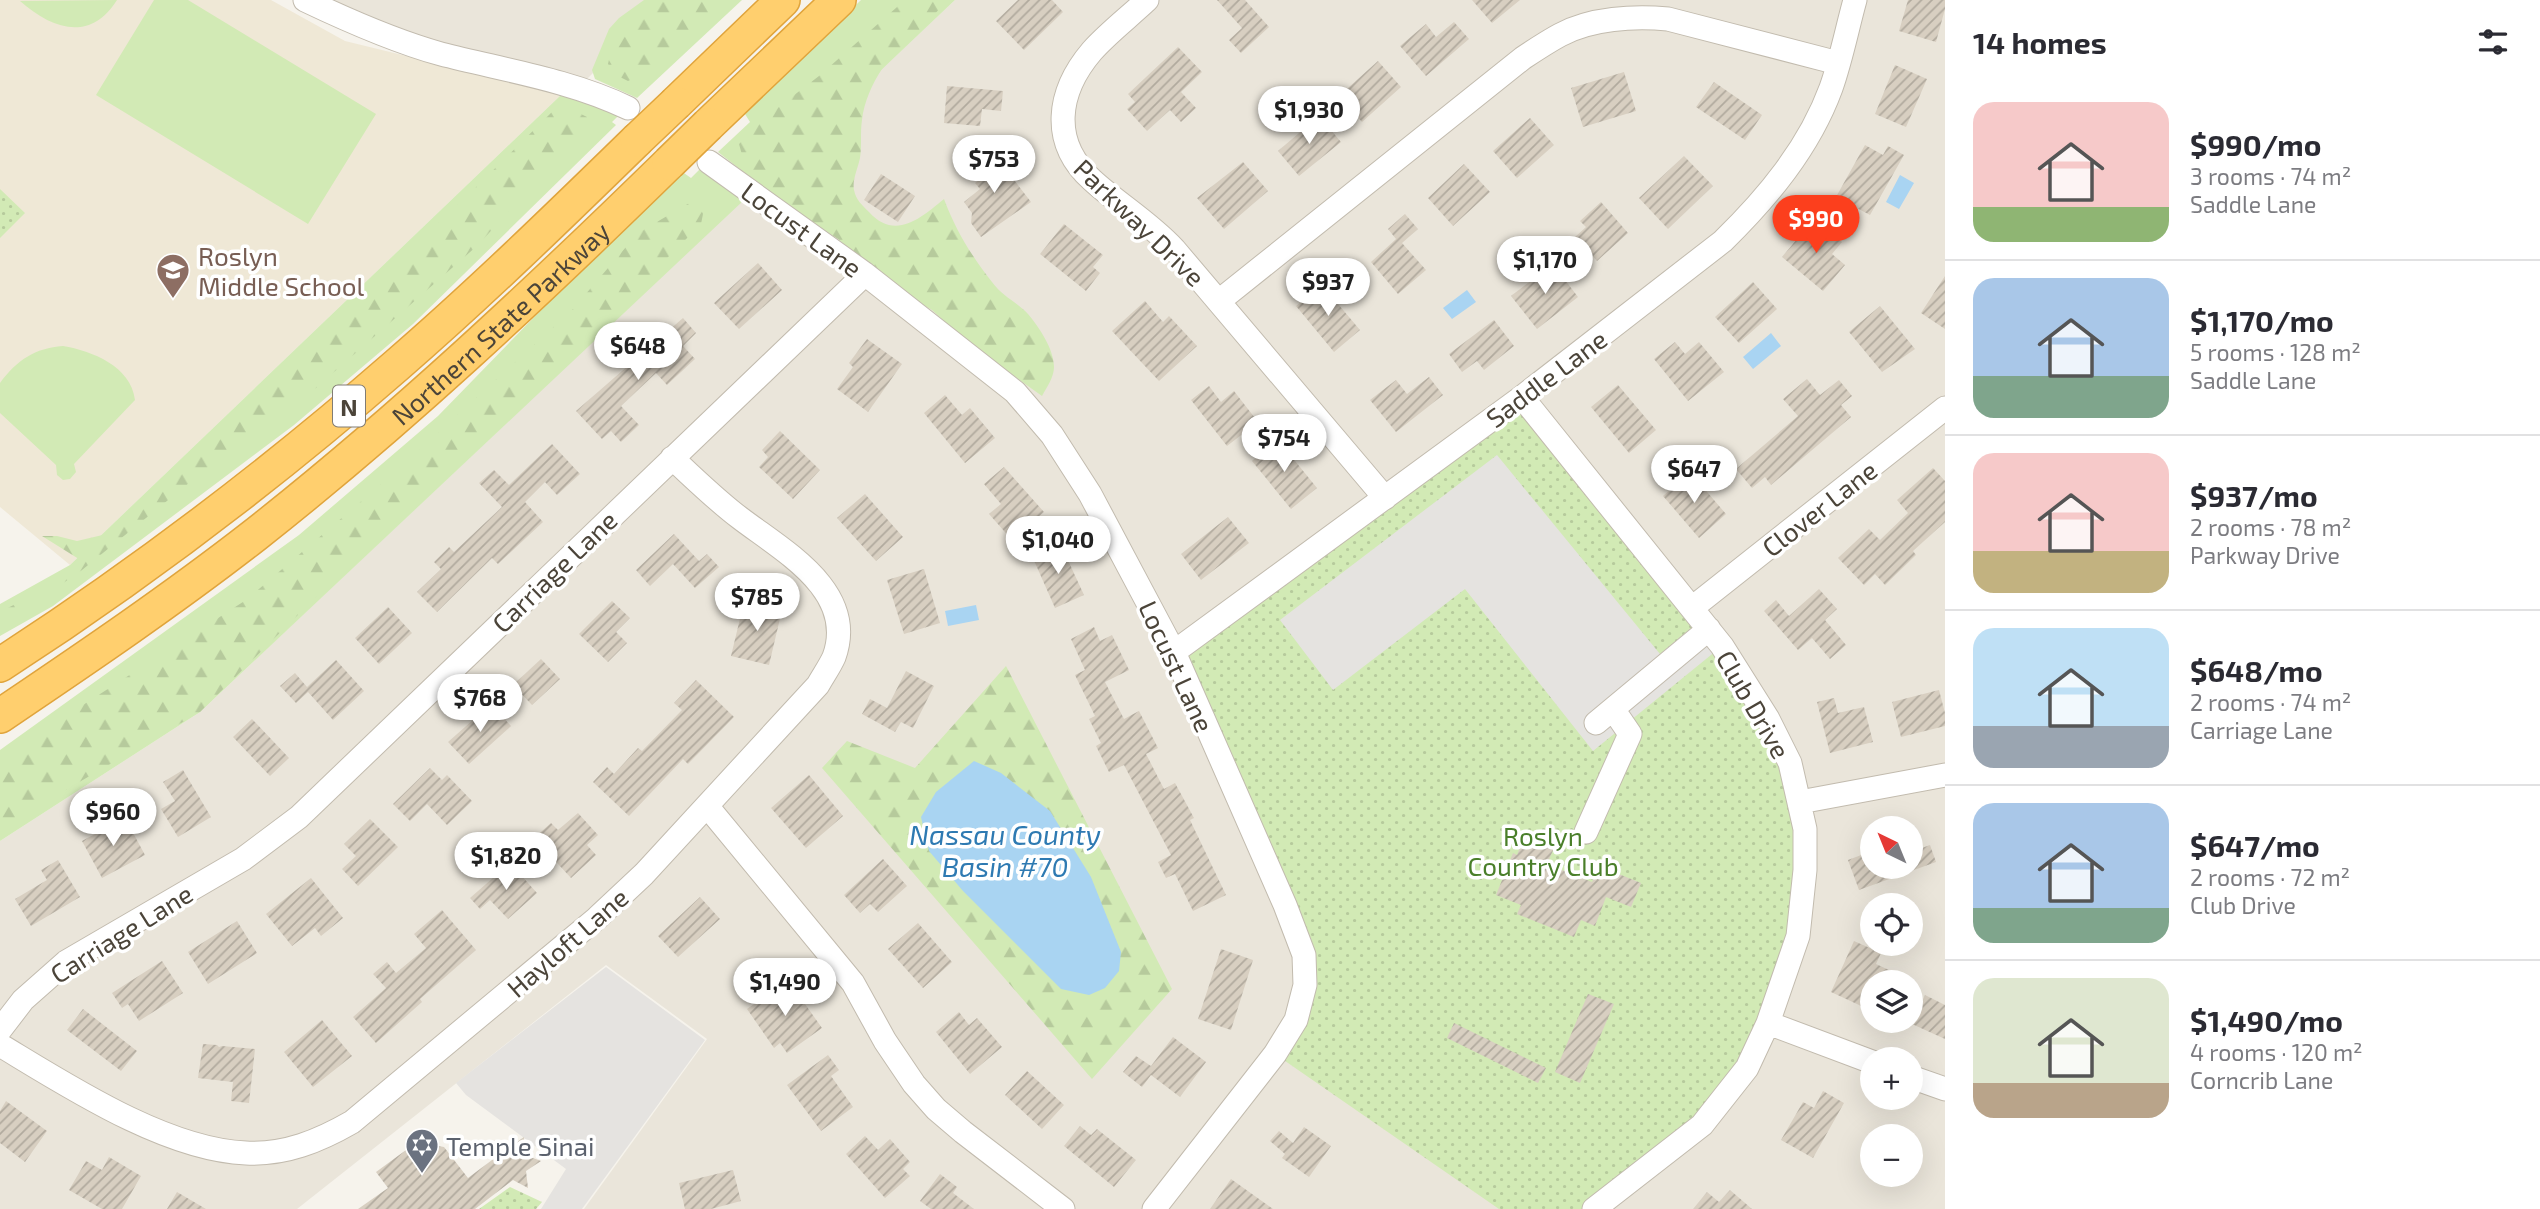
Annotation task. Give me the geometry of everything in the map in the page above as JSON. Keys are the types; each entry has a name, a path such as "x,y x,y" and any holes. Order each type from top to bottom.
{"highway":[{"name":"Northern State Parkway","path":"0,665 195,528 348,408 456,313 783,0"},
{"name":"Northern State Parkway","path":"0,716 146,616 264,527 404,411 552,276 839,0"},
{"path":"0,743 46,708 146,616"},
{"path":"0,657 37,641"}],"street":[{"path":"305,0 372,31 415,46 577,89 628,108"},
{"name":"Parkway Drive","path":"1147,0 1091,51 1070,85 1062,113 1067,148 1079,167 1093,181 1159,233 1385,498"},
{"name":"Saddle Lane","path":"1174,652 1522,397 1698,262 1753,212 1782,176 1811,131 1830,89 1855,0"},
{"path":"1219,301 1522,58 1563,33 1612,19 1668,19 1838,63"},
{"name":"Locust Lane","path":"709,162 865,274 1015,392 1052,435 1090,494 1174,652 1285,905 1304,956 1305,985 1296,1020 1275,1054 1154,1209"},
{"name":"Carriage Lane","path":"0,1030 23,1000 66,961 243,859 299,817 865,274"},
{"name":"Club Drive","path":"1522,397 1709,629 1768,719 1790,763 1805,829 1805,870 1798,936 1768,1023 1747,1068 1702,1125 1619,1202 1594,1209"},
{"name":"Clover Lane","path":"1692,608 1945,408"},
{"name":"Hayloft Lane","path":"0,1045 81,1093 192,1144 248,1154 303,1146 352,1122 597,918 644,874 818,685 834,656 838,624 831,598 811,572 732,513 672,458"},
{"path":"1586,832 1630,734 1604,716 1709,629"},
{"path":"1800,802 1945,775"},
{"path":"707,806 853,983 885,1041 914,1084 936,1109 1063,1209"},
{"path":"1768,1023 1860,1058"},
{"path":"1923,1081 1945,1089"}],"shaded area":[{"name":"Roslyn Middle School","path":"0,0 271,0 345,41 562,94 70,565 0,507"},
{"path":"323,0 666,0 586,80 378,27"},
{"name":"Roslyn Country Club","path":"955,0 1945,0 1945,1209 584,1209 707,1039 606,965 297,1209 0,1209 0,841 200,712"},
{"path":"1497,455 1660,654 1701,620 1722,646 1593,751 1465,589 1333,690 1280,620"},
{"path":"606,967 705,1040 582,1209 541,1209 566,1169 466,1095 456,1083"}],"green space":[{"path":"117,0 106,14 83,27 70,27 45,19 20,1"},
{"path":"154,0 188,0 376,114 308,224 96,95"},
{"path":"644,0 742,0 637,98 595,79 592,70 609,29"},
{"path":"664,0 727,0 648,72 628,81 616,75 608,64 620,32 633,17"},
{"path":"861,0 955,0 760,185 718,152 750,122 745,114"},
{"path":"905,0 948,0 882,69 872,87 861,125 855,194 879,221 898,226 917,219 944,199 977,262 996,287 1028,314 1049,346 1054,371 1042,396 968,343 932,310 895,289 838,239 779,201 746,169 739,144 755,125 819,76"},
{"path":"562,94 594,104 618,116 612,122 616,125 413,324 294,425 53,606 0,636 0,604 70,565"},
{"path":"554,110 573,110 587,117 584,129 478,245 316,388 194,479 82,570 0,627 0,612 54,584 82,561 42,536 57,536 77,541 111,533 242,414 337,316 464,199"},
{"path":"700,169 743,201 200,712 0,841 0,750 299,535 438,416 681,171 691,178"},
{"path":"0,189 25,213 0,238"},
{"path":"691,202 704,209 701,224 576,350 451,463 200,712 0,828 0,769 69,714 246,600 393,474 572,310 638,233"},
{"path":"63,346 97,356 118,369 132,388 135,400 74,464 76,472 70,479 63,480 57,475 56,465 0,413 0,383 27,357 44,349"},
{"name":"Roslyn Country Club","path":"1525,398 1722,646 1802,811 1798,936 1728,1095 1594,1209 1499,1209 1275,1054 1305,985 1174,652"},
{"path":"1006,666 1172,989 1092,1079 822,768 847,741 915,768"},
{"path":"510,1187 542,1202 536,1209 479,1209"}],"water":[{"path":"1900,175 1914,183 1899,209 1886,202"},
{"path":"1520,246 1530,258 1508,275 1499,263"},
{"path":"1467,290 1476,302 1452,319 1443,308"},
{"path":"1771,333 1781,346 1753,369 1743,357"},
{"path":"976,605 979,620 948,626 945,611"},
{"name":"Nassau County Basin #70","path":"974,761 1001,773 1050,811 1091,877 1121,952 1119,971 1105,988 1089,995 1061,989 963,891 929,851 921,817 936,792"}],"building":[{"path":"1018,0 1052,0 1063,12 1024,50 996,21"},
{"path":"1217,0 1245,0 1269,27 1241,53 1229,40 1242,28"},
{"path":"1472,0 1520,0 1492,23"},
{"path":"1908,0 1945,0 1936,42 1899,31"},
{"path":"1454,22 1469,39 1426,76 1400,46 1426,24 1436,37"},
{"path":"1178,47 1202,72 1181,92 1196,108 1181,122 1170,110 1147,131 1127,109 1135,102 1128,94"},
{"path":"1378,61 1401,87 1362,122 1339,96"},
{"path":"1895,65 1927,79 1906,127 1875,114"},
{"path":"1624,72 1636,111 1583,127 1571,88"},
{"path":"1714,82 1762,115 1745,140 1696,107"},
{"path":"947,86 1003,91 1001,111 982,109 980,126 944,123"},
{"path":"1319,116 1341,142 1299,176 1278,151"},
{"path":"1530,118 1554,145 1517,178 1493,151"},
{"path":"1865,145 1883,155 1888,146 1904,155 1870,215 1836,197"},
{"path":"991,150 1031,202 981,237 971,223 972,213 964,202 980,189 975,183 982,178 972,165"},
{"path":"1684,156 1713,186 1668,229 1639,198"},
{"path":"1243,162 1268,191 1224,229 1197,198"},
{"path":"1464,164 1490,192 1453,226 1428,198"},
{"path":"881,174 915,196 898,222 864,200"},
{"path":"1601,202 1628,233 1597,261 1575,237 1586,227 1580,221"},
{"path":"1405,214 1418,229 1402,243 1426,270 1398,294 1371,262 1396,239 1388,229"},
{"path":"1814,219 1842,242 1832,254 1845,265 1823,291 1782,257"},
{"path":"1064,224 1103,255 1093,267 1100,273 1086,291 1040,254"},
{"path":"758,263 782,290 739,329 714,303"},
{"path":"1553,264 1578,297 1537,329 1511,296"},
{"path":"1945,276 1945,329 1921,313"},
{"path":"1753,282 1777,309 1739,343 1715,317"},
{"path":"1322,285 1360,330 1334,352 1296,306"},
{"path":"1145,301 1163,322 1169,316 1197,346 1159,381 1112,331"},
{"path":"1880,306 1915,349 1882,372 1849,332"},
{"path":"683,318 696,333 683,346 695,359 667,385 656,373 621,406 639,425 621,442 611,431 602,439 576,411"},
{"path":"1494,320 1514,346 1484,370 1477,361 1462,372 1449,354"},
{"path":"867,339 902,364 868,412 837,389 853,367 849,363"},
{"path":"1675,342 1685,354 1699,342 1724,372 1688,401 1654,359"},
{"path":"1429,377 1443,395 1396,432 1370,400 1396,380 1407,394"},
{"path":"1807,379 1820,395 1839,380 1852,396 1841,405 1851,417 1771,485 1765,477 1752,488 1736,469 1798,416 1783,399"},
{"path":"1618,385 1656,430 1629,453 1591,407"},
{"path":"1209,386 1221,402 1234,391 1258,422 1227,446 1191,400"},
{"path":"945,395 962,415 970,408 995,438 965,463 924,413"},
{"path":"780,431 820,470 793,499 759,467 768,457 762,450"},
{"path":"1278,440 1317,488 1291,509 1252,461"},
{"path":"552,444 580,474 557,495 545,482 525,502 543,522 498,564 492,558 437,612 417,592 441,569 434,562 449,547 454,552 502,507 479,483 494,470 509,485"},
{"path":"1004,467 1044,512 1012,540 989,514 1001,504 984,484"},
{"path":"1933,468 1945,481 1945,522 1913,551 1916,555 1885,585 1875,574 1864,585 1838,558 1869,529 1880,540 1908,513 1897,500"},
{"path":"1690,472 1726,514 1699,538 1663,496"},
{"path":"865,494 903,537 876,561 837,518"},
{"path":"1228,517 1249,543 1201,580 1181,554"},
{"path":"674,534 699,561 707,554 719,567 695,588 673,564 650,586 636,570"},
{"path":"1060,543 1084,595 1055,608 1032,556"},
{"path":"924,569 940,623 904,634 887,580"},
{"path":"1819,589 1837,609 1825,620 1846,645 1830,659 1812,638 1798,650 1764,611 1776,600 1789,616"},
{"path":"612,601 630,618 616,632 627,643 608,662 579,634"},
{"path":"744,602 782,610 769,665 731,656"},
{"path":"388,607 412,633 379,664 355,638"},
{"path":"1094,627 1100,641 1112,635 1129,670 1105,682 1124,719 1139,711 1158,748 1146,754 1164,789 1175,783 1194,818 1190,820 1226,895 1193,911 1175,874 1166,878 1158,862 1171,855 1124,765 1109,772 1096,746 1101,743 1089,719 1095,716 1075,675 1085,670 1071,639"},
{"path":"541,659 560,679 532,705 513,685"},
{"path":"336,660 364,691 333,720 308,692 296,703 280,686 295,673 307,687"},
{"path":"906,671 934,686 913,728 901,722 895,732 862,714 870,699 887,708"},
{"path":"696,680 734,717 688,764 683,759 629,816 593,782 607,767 614,774 638,748 642,751 682,710 674,703"},
{"path":"1939,690 1945,713 1945,726 1901,737 1892,702"},
{"path":"1834,698 1838,713 1864,707 1873,742 1830,753 1817,702"},
{"path":"491,704 511,726 469,764 448,742"},
{"path":"252,719 289,758 270,776 233,737"},
{"path":"430,768 442,780 447,775 472,801 447,825 427,804 410,821 393,804"},
{"path":"183,770 211,817 178,837 161,809 175,801 163,782"},
{"path":"809,775 843,816 806,848 771,808"},
{"path":"578,813 598,835 587,845 596,855 571,878 534,838 551,823 558,830"},
{"path":"125,818 145,855 102,878 82,841"},
{"path":"370,819 398,847 358,886 342,869 356,856 344,844"},
{"path":"1524,836 1554,848 1547,864 1592,882 1599,866 1641,883 1631,907 1606,897 1595,926 1581,920 1574,937 1517,914 1521,905 1496,895 1513,853 1517,855"},
{"path":"1930,845 1936,862 1923,867 1923,848"},
{"path":"1860,856 1860,879 1889,879 1859,890 1848,860"},
{"path":"883,859 907,886 878,912 870,904 860,913 844,895"},
{"path":"58,860 80,897 31,926 15,899 47,880 41,870"},
{"path":"510,863 537,893 508,919 490,900 480,909 470,898"},
{"path":"311,878 343,918 321,936 315,928 292,946 266,914"},
{"path":"700,897 720,919 678,957 658,936"},
{"path":"442,910 476,950 420,999 422,1002 376,1043 353,1017 386,988 373,974 387,962 396,973 426,948 414,934"},
{"path":"237,921 257,953 208,984 188,952"},
{"path":"918,923 952,962 923,988 888,949"},
{"path":"1854,941 1860,944 1860,956 1880,956 1876,964 1889,970 1860,970 1860,1005 1831,992"},
{"path":"1221,949 1253,960 1231,1030 1198,1019"},
{"path":"162,961 183,993 139,1021 128,1004 122,1008 112,993"},
{"path":"788,980 822,1028 787,1053 780,1043 774,1048 747,1009"},
{"path":"1588,994 1614,1004 1580,1083 1555,1072"},
{"path":"1925,995 1945,1005 1945,1039 1923,1029"},
{"path":"83,1009 137,1051 121,1071 67,1030"},
{"path":"959,1012 969,1025 977,1018 1002,1047 970,1074 936,1032"},
{"path":"322,1020 352,1056 313,1087 284,1052"},
{"path":"1454,1023 1546,1068 1538,1083 1447,1038"},
{"path":"1173,1037 1206,1062 1180,1097 1151,1075 1142,1087 1123,1072 1136,1056 1151,1066"},
{"path":"203,1044 255,1049 249,1103 231,1101 233,1082 198,1078"},
{"path":"828,1055 839,1070 831,1076 853,1107 821,1131 787,1085"},
{"path":"1027,1071 1064,1105 1042,1129 1005,1095"},
{"path":"1823,1091 1844,1103 1813,1158 1781,1140 1803,1102 1814,1108"},
{"path":"6,1101 47,1131 25,1162 0,1143 0,1111"},
{"path":"1080,1126 1091,1135 1097,1129 1136,1160 1114,1187 1064,1146"},
{"path":"1304,1127 1331,1146 1309,1177 1282,1158 1285,1154 1270,1141 1279,1131 1293,1143"},
{"path":"865,1136 878,1150 890,1139 910,1162 903,1169 910,1176 885,1198 846,1154"},
{"name":"Temple Sinai","path":"524,1137 525,1155 541,1161 526,1171 528,1188 513,1180 475,1209 358,1209 388,1188 376,1172 417,1142 444,1147 468,1178 496,1157 494,1140 509,1148"},
{"path":"109,1157 141,1176 122,1209 102,1209 69,1190 86,1161 102,1170"},
{"path":"733,1170 741,1201 711,1209 685,1209 679,1183"},
{"path":"940,1174 957,1187 953,1193 974,1209 931,1209 920,1201"},
{"path":"1231,1179 1273,1209 1210,1209"},
{"path":"1730,1190 1752,1209 1693,1209 1707,1192 1719,1202"},
{"path":"177,1192 206,1209 167,1209"}],"place":[{"name":"Roslyn Middle School","path":"173,300"},
{"name":"Temple Sinai","path":"422,1175"}]}
